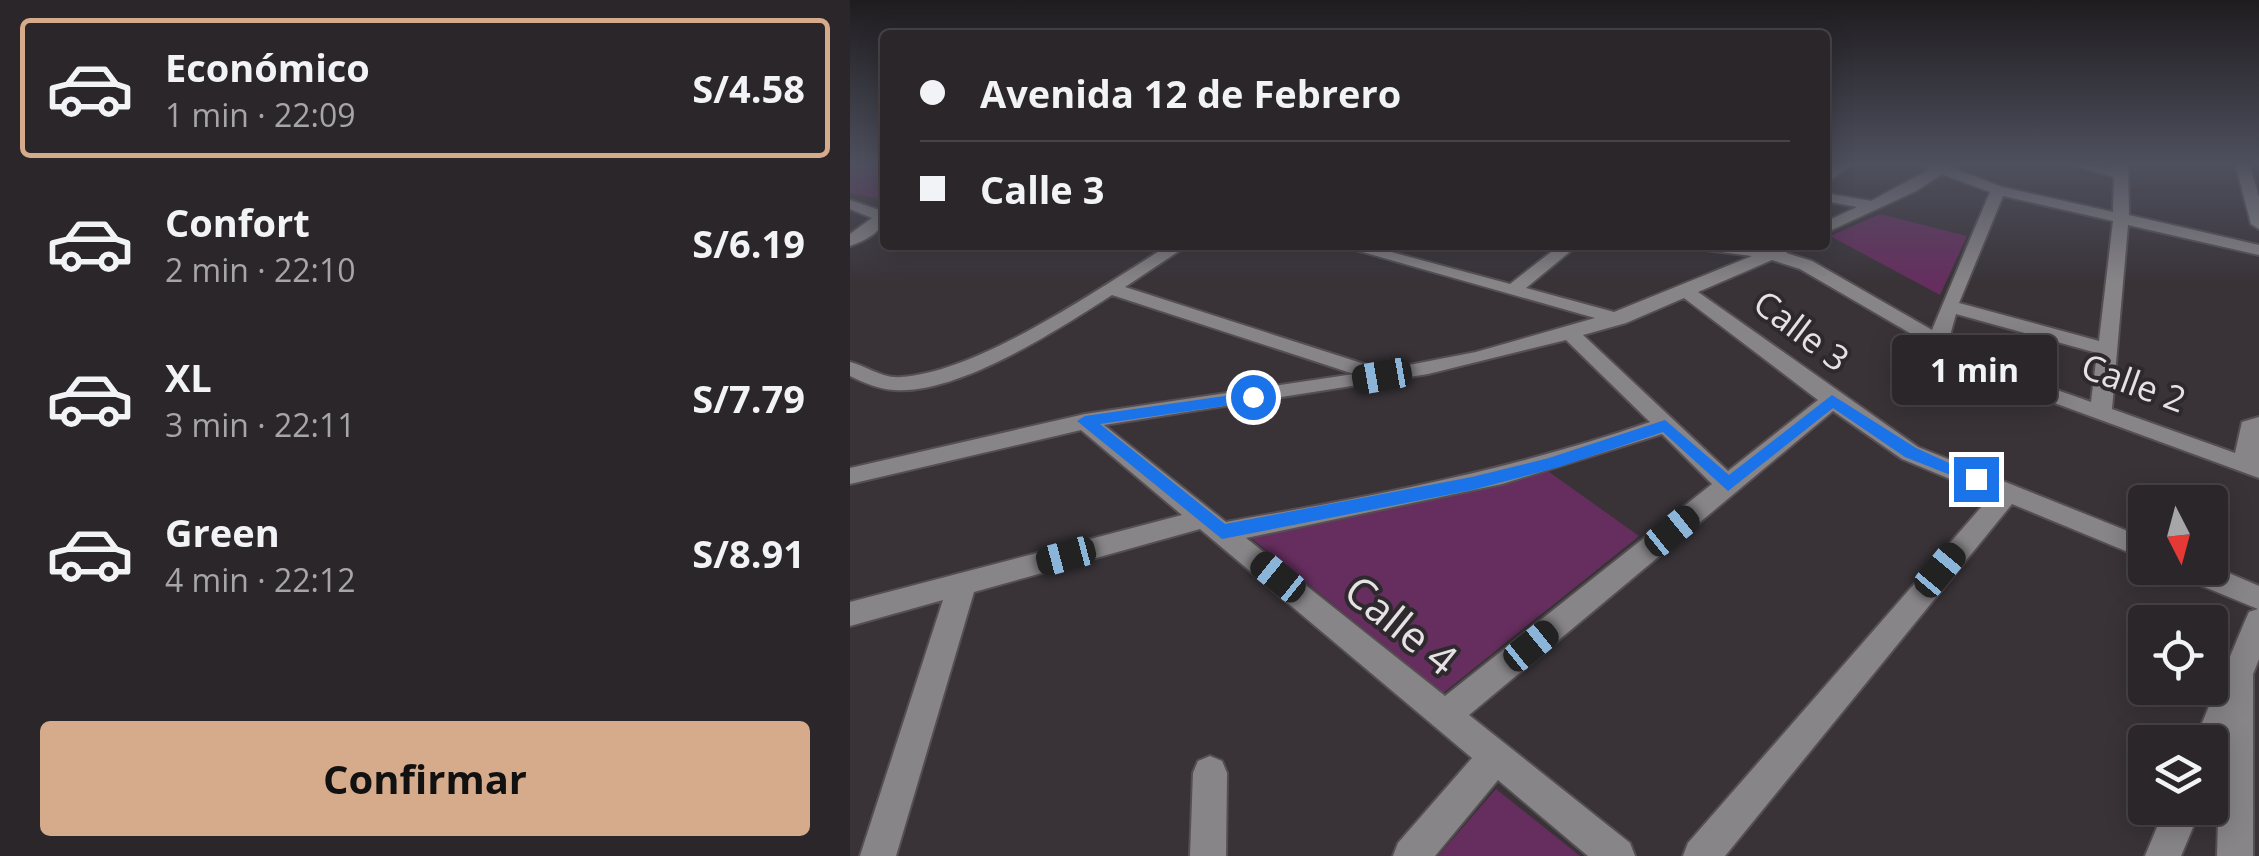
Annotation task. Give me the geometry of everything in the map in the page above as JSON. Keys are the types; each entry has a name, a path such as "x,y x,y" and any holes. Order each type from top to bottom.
{"street":[{"path":"1860,203 1875,206"},
{"path":"1830,226 1880,203"},
{"path":"1938,342 1993,203"},
{"path":"2060,203 2259,250"},
{"path":"2102,413 2122,203"},
{"path":"850,204 878,212 880,221 850,241"},
{"path":"850,368 895,384 918,383 978,363 1172,250"},
{"path":"1365,250 1619,319"},
{"path":"1514,290 1564,250"},
{"path":"850,476 1085,421 1382,376 1572,334 1688,292 1778,250"},
{"name":"Calle 2","path":"1782,250 1996,375 2252,460"},
{"path":"1108,288 1382,376"},
{"name":"Calle 3","path":"1688,292 1832,400 1910,452 2128,543"},
{"path":"1949,306 2108,350"},
{"path":"1572,334 1728,485"},
{"path":"1446,714 1832,400"},
{"name":"Calle 4","path":"1085,421 1617,856"},
{"path":"2252,460 2250,427 2259,424"},
{"path":"850,614 1214,525 1472,484 1552,463 1665,425"},
{"path":"1701,856 2008,492"},
{"path":"878,856 962,584"},
{"path":"2228,585 2259,598"},
{"path":"2218,725 2259,621"},
{"path":"2235,856 2239,676"},
{"path":"1411,856 1496,756"},
{"path":"1208,856 1210,772"},
{"path":"2163,856 2177,825"}],"shaded area":[{"path":"1880,214 1967,236 1940,295 1830,236"},
{"path":"1545,469 1639,536 1443,693 1246,534"},
{"path":"1496,789 1580,856 1438,856"}],"route":[{"path":"1253,397 1085,421 1222,532 1472,484 1616,444 1665,425 1728,485 1832,400 1910,452 1976,479"}]}
